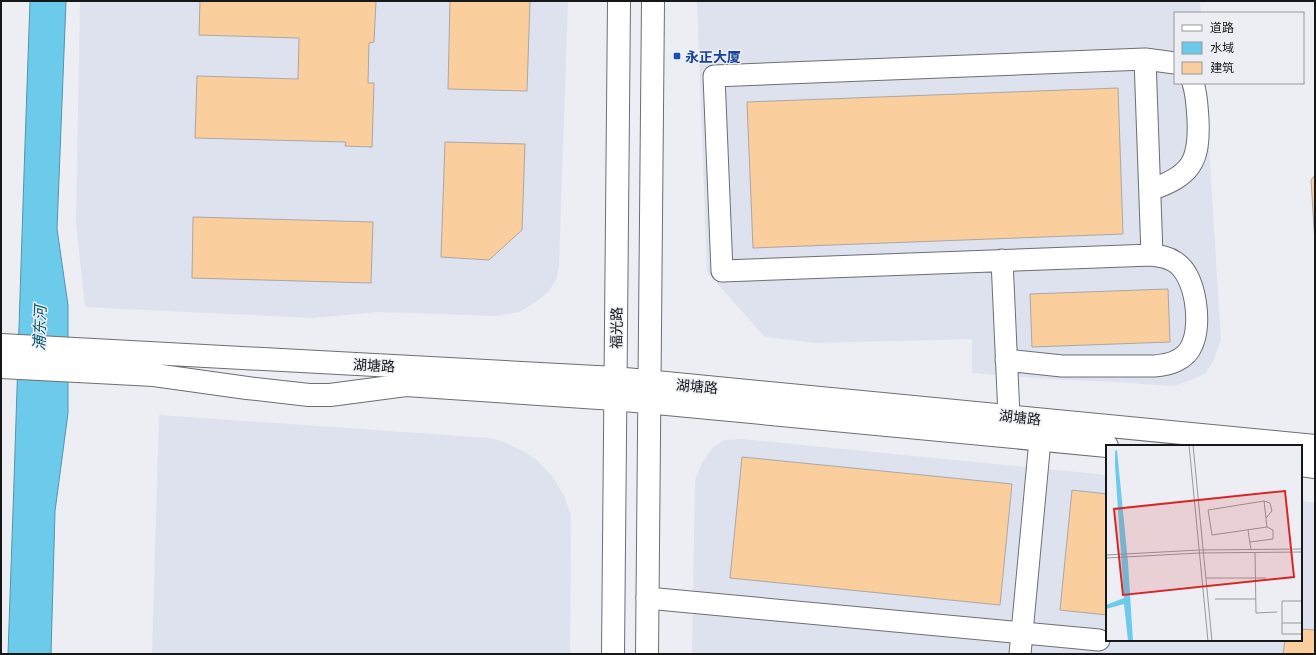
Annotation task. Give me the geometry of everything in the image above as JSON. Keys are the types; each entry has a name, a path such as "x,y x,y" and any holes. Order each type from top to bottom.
{"main road":[{"name":"福光路","path":"612,654 619,1"},
{"path":"647,654 653,1"},
{"name":"湖塘路","path":"2,345 78,349 650,392 1008,416 1315,446"},
{"name":"湖塘路","path":"1,367 154,375 309,395 330,395 406,385 615,389"},
{"name":"湖塘路","path":"650,392 1040,440 1106,446"},
{"path":"1302,465 1315,467"}],"lane":[{"path":"1145,59 1152,255"},
{"path":"1006,360 1062,366 1165,366 1175,362 1186,354 1192,346 1195,335 1196,319 1194,296 1185,271 1176,262 1164,257 1152,255 722,270 714,76 1145,59 1174,63"},
{"path":"1150,190 1170,182 1181,175 1191,165 1196,152 1198,138 1197,93 1193,84"},
{"path":"1002,260 1008,416"},
{"path":"1020,654 1040,440"},
{"path":"648,598 1099,640"}],"shaded area":[{"path":"80,1 568,1 559,266 556,280 549,291 536,302 519,312 495,316 380,312 311,318 85,307 76,223"},
{"path":"697,1 1200,1 1201,12 1174,12 1174,84 1205,84 1221,340 1213,361 1205,374 1174,386 972,373 972,339 816,343 765,337 707,272"},
{"path":"159,415 490,438 504,442 523,451 538,461 552,476 564,495 571,516 570,654 152,654"},
{"path":"741,439 1106,475 1106,641 1302,641 1302,501 1315,503 1315,654 692,654 695,480 702,463 713,447 725,440"}],"water":[{"name":"浦东河","path":"30,1 66,1 57,229 68,305 68,413 55,511 51,654 8,654 24,164"}],"building":[{"path":"200,1 376,1 374,42 369,43 368,83 374,83 372,147 345,146 346,142 195,138 197,76 298,79 299,38 199,35"},
{"path":"450,1 530,1 527,91 448,89"},
{"path":"1118,88 1123,234 753,248 747,102"},
{"path":"445,142 525,144 522,230 489,260 441,257"},
{"path":"1315,175 1315,243 1311,180"},
{"path":"193,217 373,222 371,283 192,278"},
{"path":"1168,289 1170,342 1032,347 1030,294"},
{"path":"742,457 1012,484 1000,605 730,578"},
{"path":"1072,490 1106,494 1106,615 1060,610"},
{"path":"1302,629 1315,630 1315,654 1283,654 1285,641 1302,641"}],"place":[{"name":"永正大厦","path":"677,56"}]}
